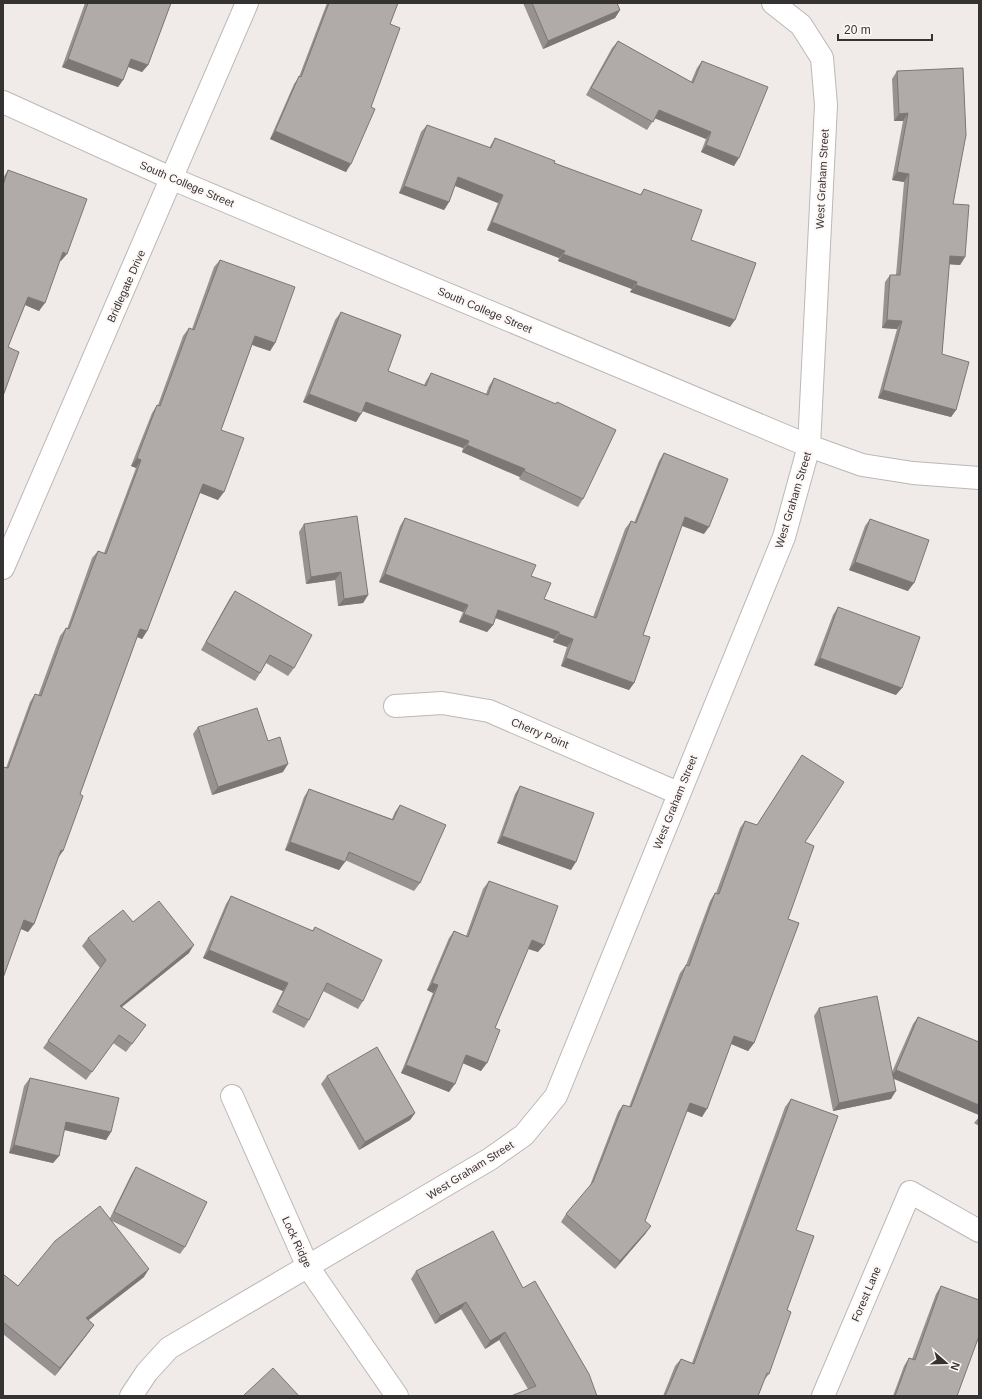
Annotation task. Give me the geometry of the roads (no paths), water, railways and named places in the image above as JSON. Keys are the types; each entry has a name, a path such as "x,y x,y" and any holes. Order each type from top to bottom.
{"street":[{"name":"Bridlegate Drive","path":"3,568 173,179 248,3"},
{"name":"West Graham Street","path":"131,1396 147,1372 169,1348 490,1159 524,1134 556,1096 678,793 784,537 809,446 826,104 822,58 801,25 773,3"},
{"name":"South College Street","path":"3,102 173,179 809,446 862,466 913,474 979,478"},
{"name":"Cherry Point","path":"395,706 442,702 489,711 678,793"},
{"name":"Lock Ridge","path":"232,1096 308,1267 397,1396"},
{"name":"Forest Lane","path":"823,1396 910,1192 979,1231"}]}
